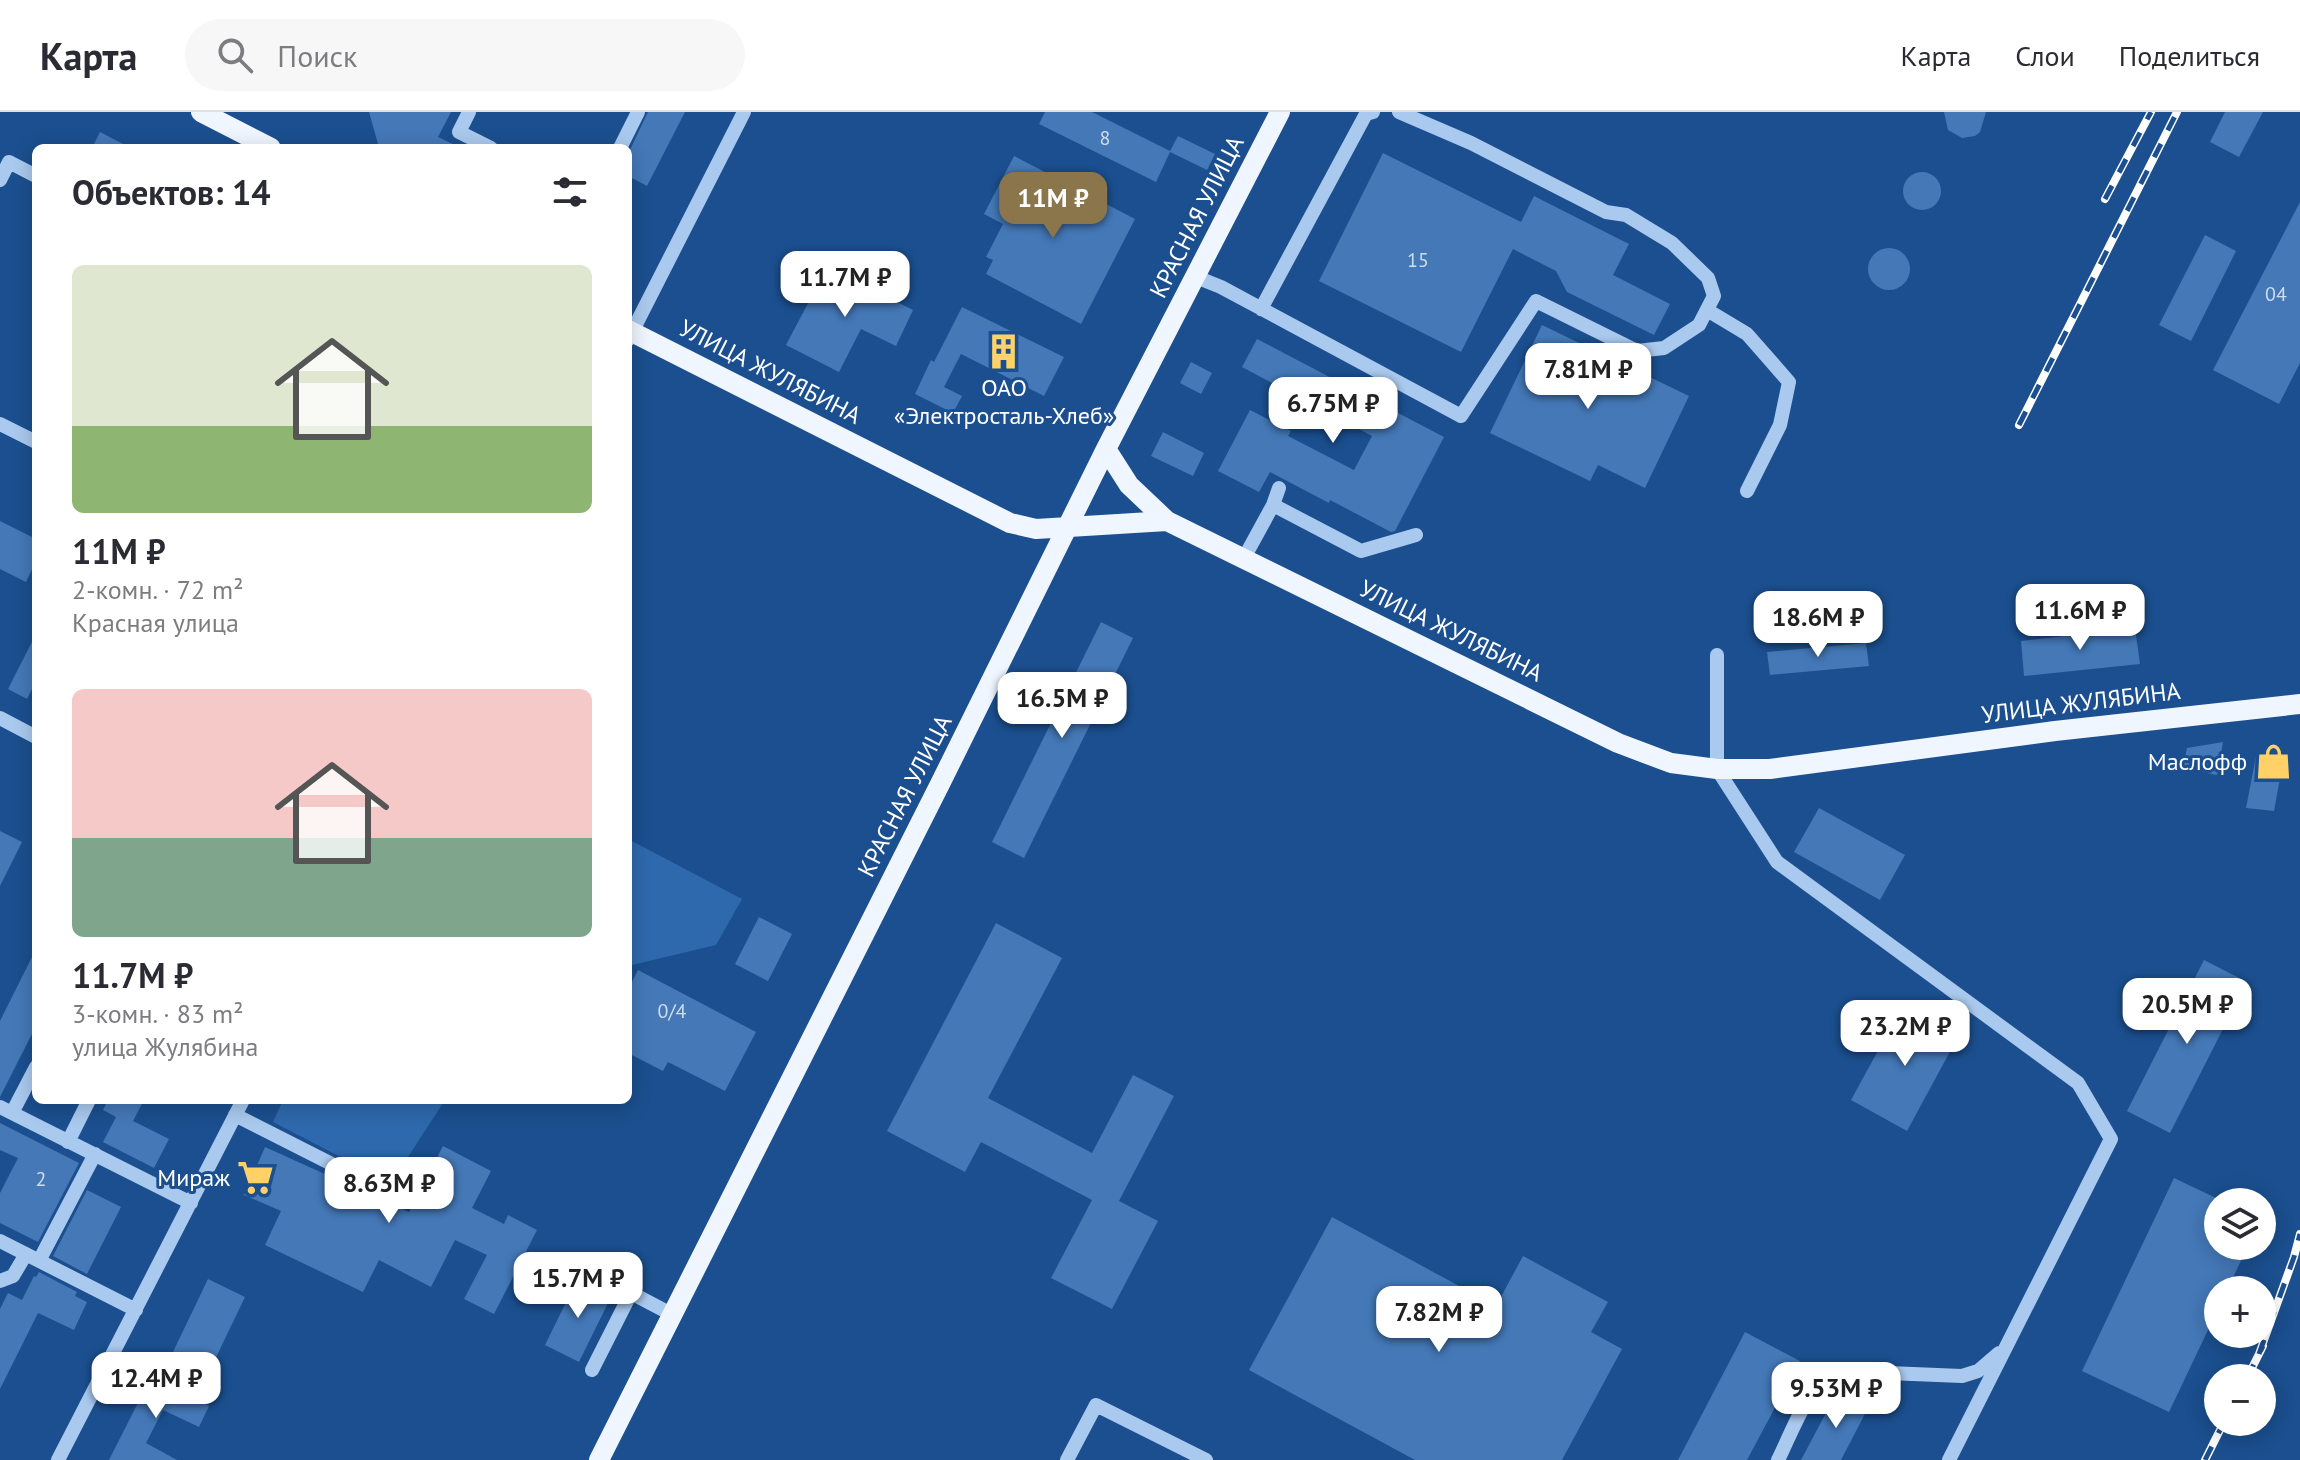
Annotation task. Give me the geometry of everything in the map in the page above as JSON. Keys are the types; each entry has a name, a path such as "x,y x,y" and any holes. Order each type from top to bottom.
{"main road":[{"path":"201,112 263,144"},
{"name":"КРАСНАЯ УЛИЦА","path":"599,1460 1106,449 1280,112"},
{"name":"УЛИЦА ЖУЛЯБИНА","path":"632,335 1010,523 1036,529 1167,521 1618,743 1671,763 1717,769 1770,769 2055,731 2300,704"},
{"path":"1106,449 1129,485 1167,521"}],"street":[{"path":"469,112 459,132 483,144"},
{"path":"622,144 638,112"},
{"path":"632,328 744,112"},
{"path":"1261,309 1348,142 1366,114 1373,112"},
{"path":"1196,277 1221,287 1461,416 1536,301 1637,351 1664,348 1699,325 1714,296 1708,278 1672,243 1626,215 1606,212 1471,143 1399,112"},
{"path":"0,180 9,162 32,174"},
{"path":"1707,310 1747,334 1789,382 1780,425 1747,491"},
{"path":"0,424 32,440"},
{"path":"1244,558 1279,488"},
{"path":"1273,505 1361,551 1416,535"},
{"path":"1717,655 1717,769 1777,862 2078,1083 2111,1139 1949,1460"},
{"path":"0,718 32,735"},
{"path":"32,1073 6,1110 191,1203"},
{"path":"68,1142 87,1104"},
{"path":"58,1460 241,1104"},
{"path":"235,1115 385,1191"},
{"path":"0,1281 13,1276 33,1256 95,1154"},
{"path":"0,1241 136,1310"},
{"path":"616,1285 673,1315"},
{"path":"592,1370 631,1293"},
{"path":"1778,1460 1813,1392 1830,1373 1962,1376 1978,1371 2005,1348"},
{"path":"1067,1460 1096,1405 1206,1460"}],"shaded area":[{"path":"632,841 742,899 716,945 632,965"},
{"path":"281,1104 442,1104 391,1183 273,1122"}],"building":[{"path":"369,112 451,112 438,137 453,144 378,144"},
{"path":"648,112 685,112 647,186 632,178 632,146"},
{"path":"1045,112 1092,112 1170,151 1178,136 1215,154 1207,170 1170,152 1156,182 1039,124"},
{"path":"1944,112 1986,112 1980,132 1962,138 1948,130"},
{"path":"2225,112 2263,112 2239,157 2210,142"},
{"path":"100,132 123,144 94,144"},
{"path":"1383,153 1521,222 1534,196 1629,244 1613,275 1670,304 1654,335 1567,292 1556,271 1513,249 1461,352 1319,281"},
{"path":"1014,156 1135,219 1081,324 986,274 993,260 986,257 1003,224 984,214"},
{"path":"1922,172 1936,177 1941,191 1936,205 1922,210 1908,205 1903,191 1908,177"},
{"path":"2300,202 2300,363 2279,404 2213,370"},
{"path":"2205,235 2236,251 2191,341 2159,325"},
{"path":"1889,248 1904,254 1910,269 1904,284 1889,290 1874,284 1868,269 1874,254"},
{"path":"827,267 913,310 896,346 861,329 839,372 786,345"},
{"name":"ОАО «Электросталь-Хлеб»","path":"962,307 1064,357 1044,396 961,354 944,387 962,396 953,413 915,394"},
{"path":"1542,325 1689,396 1645,488 1598,465 1590,481 1490,433"},
{"path":"1257,339 1444,437 1395,531 1391,532 1330,500 1329,503 1270,472 1259,492 1218,471 1250,410 1291,431 1288,436 1354,470 1372,436 1242,367"},
{"path":"1191,362 1212,373 1201,394 1180,383"},
{"path":"1163,432 1204,453 1193,476 1151,456"},
{"path":"0,521 32,537 32,569 26,582 0,569"},
{"path":"1101,622 1133,638 1024,858 992,842"},
{"path":"2135,628 2140,664 2024,676 2021,641"},
{"path":"32,642 32,689 27,699 8,689"},
{"path":"1866,643 1869,666 1770,675 1767,652"},
{"path":"2223,742 2217,775 2183,768 2187,748"},
{"path":"2257,751 2284,756 2274,811 2246,808"},
{"path":"1819,808 1905,855 1880,900 1794,852"},
{"path":"0,831 22,842 0,886"},
{"path":"759,917 792,934 768,981 735,964"},
{"path":"996,923 1062,958 988,1098 1092,1153 1133,1075 1174,1096 1119,1201 1158,1221 1112,1309 1051,1278 1092,1200 981,1142 965,1172 887,1131"},
{"path":"32,957 32,1034 0,1097 0,1021"},
{"path":"2204,960 2247,982 2170,1133 2127,1111"},
{"path":"638,970 756,1032 725,1091 668,1062 663,1071 632,1055 632,982"},
{"path":"1903,1005 1959,1035 1907,1131 1851,1100"},
{"path":"106,1104 142,1104 133,1121 169,1139 154,1168 103,1142 116,1117 103,1110"},
{"path":"0,1123 79,1163 38,1242 0,1223 0,1193 18,1158 0,1150"},
{"path":"443,1146 491,1171 472,1208 504,1224 508,1215 537,1230 494,1314 464,1299 487,1255 455,1240 431,1287 379,1260 363,1292 265,1245 281,1211 244,1195 265,1147 409,1212"},
{"path":"2174,1178 2204,1192 2204,1260 2241,1260 2234,1276 2204,1276 2204,1338 2169,1412 2082,1371"},
{"path":"87,1190 121,1207 87,1274 53,1256"},
{"path":"1332,1217 1496,1306 1523,1256 1608,1302 1591,1332 1622,1349 1562,1460 1415,1460 1249,1370"},
{"path":"39,1272 77,1292 75,1296 87,1302 74,1330 38,1313 0,1389 0,1309 8,1293 22,1300"},
{"path":"578,1278 612,1295 579,1362 545,1345"},
{"path":"208,1279 245,1297 209,1372 172,1354"},
{"path":"1745,1332 1800,1361 1747,1460 1678,1460"},
{"path":"152,1375 209,1406 199,1427 163,1410 146,1443 177,1460 109,1460"},
{"path":"1837,1392 1868,1408 1841,1460 1801,1460"}],"railway":[{"path":"2105,199 2151,112"},
{"path":"2019,425 2177,112"},
{"path":"2259,1354 2300,1234"},
{"path":"2254,1364 2262,1348"},
{"path":"2205,1460 2217,1436"}],"place":[{"name":"ОАО «Электросталь-Хлеб»","path":"1004,351"},
{"name":"Маслофф","path":"2273,762"},
{"name":"Мираж","path":"256,1178"}]}
